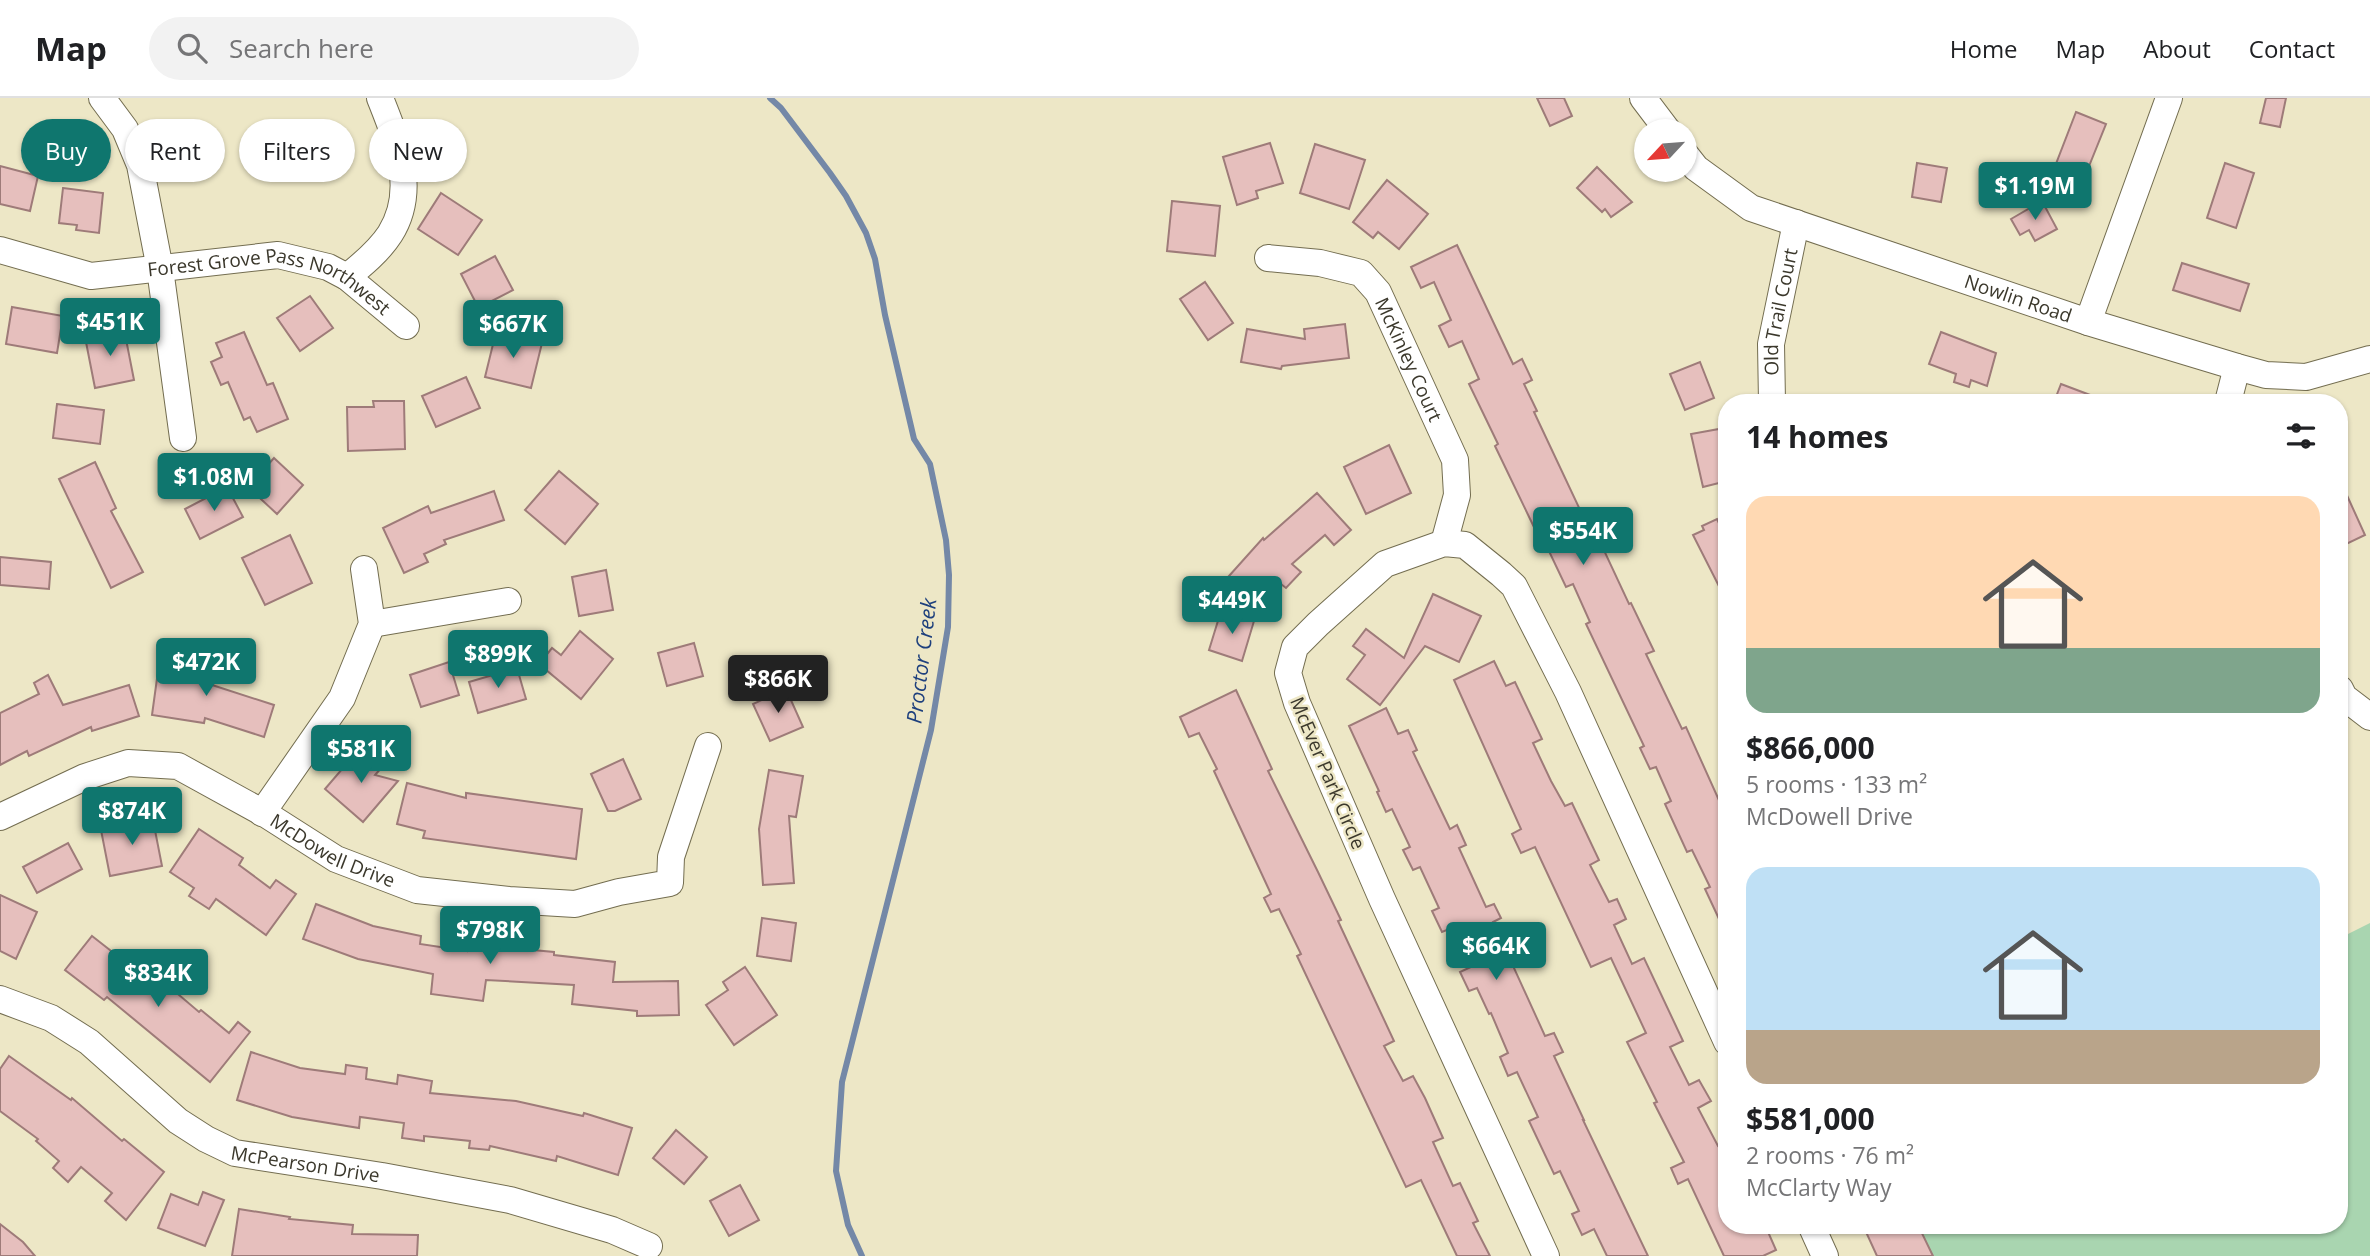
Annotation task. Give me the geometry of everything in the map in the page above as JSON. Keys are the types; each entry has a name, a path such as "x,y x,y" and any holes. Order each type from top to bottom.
{"street":[{"path":"102,98 125,129 140,165 160,269 183,438"},
{"path":"347,277 367,261 390,234 402,204 404,166 396,136 380,98"},
{"path":"1643,98 1659,119"},
{"path":"2088,322 2169,98"},
{"name":"Nowlin Road","path":"1698,169 1751,208 2088,322 2237,367 2266,375 2306,377 2370,359"},
{"name":"Old Trail Court","path":"1772,394 1772,344 1796,223"},
{"name":"Forest Grove Pass Northwest","path":"0,250 91,276 278,256 328,267 347,277 406,326"},
{"name":"McKinley Court","path":"1268,258 1320,263 1361,273 1378,292 1455,460 1457,495 1444,542"},
{"path":"2230,394 2237,367"},
{"path":"1444,542 1465,545 1514,586 1568,692 1718,1022"},
{"name":"McEver Park Circle","path":"1444,542 1385,564 1295,647 1288,673 1297,703 1382,899 1546,1256"},
{"path":"262,813 342,698 372,624 363,569"},
{"path":"372,624 508,601"},
{"path":"2348,700 2370,717"},
{"name":"McDowell Drive","path":"0,817 85,777 128,763 178,766 262,813 336,859 417,890 575,904 619,892 670,883 671,857 708,746"},
{"name":"McPearson Drive","path":"0,999 51,1018 80,1036 178,1121 235,1153 510,1200 612,1230 649,1246"},
{"path":"1815,1234 1825,1256"}],"green space":[{"path":"2370,923 2370,1256 1903,1256 1894,1234 2348,1234 2348,934"}],"building":[{"path":"1537,98 1564,98 1572,116 1550,126"},
{"path":"2266,98 2286,98 2280,127 2260,123"},
{"path":"2076,112 2106,124 2083,181 2054,169"},
{"path":"1270,143 1283,183 1256,191 1258,198 1237,205 1223,157"},
{"path":"1315,144 1365,160 1349,209 1300,193"},
{"path":"1917,163 1947,168 1941,202 1912,197"},
{"path":"2225,163 2254,173 2236,228 2207,218"},
{"path":"0,166 21,172 21,182 37,182 30,211 0,204"},
{"path":"1597,167 1632,202 1611,217 1605,209 1602,212 1577,188"},
{"path":"1387,180 1428,214 1399,249 1378,232 1373,238 1353,222"},
{"path":"63,188 103,193 99,233 76,230 77,225 59,223"},
{"path":"441,193 482,220 458,255 418,229"},
{"path":"1172,201 1220,206 1215,256 1167,251"},
{"path":"2042,201 2057,229 2035,241 2029,230 2020,235 2011,219"},
{"path":"1457,245 1513,364 1522,359 1532,380 1524,384 1537,411 1534,412 1598,548 1602,546 1654,651 1646,654 1682,729 1686,727 1718,798 1718,917 1705,889 1710,887 1692,850 1687,852 1665,804 1671,801 1656,767 1650,769 1640,748 1644,746 1586,624 1590,622 1573,584 1566,587 1548,549 1545,550 1495,446 1498,444 1469,384 1479,379 1462,341 1449,347 1439,326 1451,320 1434,282 1421,288 1411,267"},
{"path":"495,256 513,290 484,305 477,305 461,274"},
{"path":"2182,263 2249,284 2240,311 2173,290"},
{"path":"1205,282 1233,323 1208,340 1180,299"},
{"path":"310,296 333,328 300,351 277,318"},
{"path":"12,307 63,316 57,353 6,344"},
{"path":"1345,324 1349,358 1282,366 1281,369 1241,362 1247,329 1305,339 1304,329"},
{"path":"124,329 134,380 95,388 85,337"},
{"path":"244,332 267,385 273,383 288,419 257,432 250,417 244,420 228,382 221,385 211,362 222,357 216,343"},
{"path":"496,332 542,343 531,388 485,377"},
{"path":"1941,332 1996,353 1987,386 1971,380 1969,387 1954,382 1956,374 1929,364"},
{"path":"1700,362 1714,398 1685,410 1670,374"},
{"path":"466,377 480,408 436,427 422,396"},
{"path":"2061,384 2087,394 2057,394"},
{"path":"373,401 404,401 405,449 348,451 347,407 374,407"},
{"path":"57,404 104,410 100,444 53,438"},
{"path":"1718,429 1718,483 1703,487 1691,434"},
{"path":"1389,445 1411,493 1366,514 1344,467"},
{"path":"274,458 303,485 277,514 248,487"},
{"path":"95,462 116,508 111,511 143,572 111,588 59,479"},
{"path":"559,471 598,504 565,544 525,510"},
{"path":"227,487 243,517 200,539 185,509"},
{"path":"494,491 504,520 444,540 446,544 424,554 428,562 404,573 383,528 428,506 431,513"},
{"path":"1317,493 1351,530 1334,545 1325,535 1292,564 1301,572 1286,588 1281,584 1262,605 1229,576 1263,538 1264,540"},
{"path":"2348,498 2365,535 2348,543"},
{"path":"1717,519 1718,521 1718,584 1693,535 1704,530 1702,526"},
{"path":"290,535 312,583 265,605 242,558"},
{"path":"0,557 51,562 49,589 0,585"},
{"path":"606,570 613,610 579,616 572,577"},
{"path":"1433,594 1481,616 1459,662 1425,646 1380,705 1347,679 1365,655 1353,646 1366,629 1404,658"},
{"path":"1221,611 1254,621 1242,661 1209,650"},
{"path":"580,631 613,659 581,699 539,664 552,648 561,655"},
{"path":"694,643 703,676 667,686 658,653"},
{"path":"177,656 213,661 209,684 274,705 264,737 205,718 204,723 152,715 159,664 176,667"},
{"path":"1494,661 1506,686 1515,682 1542,739 1533,743 1565,806 1572,803 1599,860 1590,865 1609,902 1617,899 1626,919 1614,925 1632,964 1644,958 1683,1041 1670,1047 1689,1085 1699,1080 1711,1101 1698,1108 1718,1146 1718,1234 1769,1234 1776,1250 1763,1256 1724,1256 1688,1179 1678,1184 1671,1168 1684,1162 1627,1042 1646,1033 1611,958 1591,967 1535,847 1521,853 1512,834 1521,829 1454,680"},
{"path":"449,662 459,695 421,707 410,675"},
{"path":"517,668 526,699 478,713 469,682"},
{"path":"48,675 63,705 129,685 139,716 92,731 91,727 29,756 27,751 0,765 0,713 39,694 34,683"},
{"path":"786,689 803,727 770,741 753,704"},
{"path":"1236,690 1272,769 1268,771 1341,920 1338,921 1394,1041 1384,1046 1403,1081 1413,1076 1425,1098 1443,1138 1433,1142 1453,1186 1460,1183 1478,1221 1473,1223 1490,1256 1457,1256 1421,1180 1406,1187 1297,956 1301,954 1279,909 1271,912 1264,898 1271,894 1214,771 1217,769 1199,733 1189,737 1180,717"},
{"path":"1386,708 1398,734 1408,730 1417,750 1413,752 1450,829 1457,825 1466,845 1459,848 1486,907 1494,904 1501,918 1493,922 1545,1036 1554,1033 1563,1052 1554,1056 1648,1256 1607,1256 1594,1229 1582,1235 1572,1214 1579,1211 1560,1171 1554,1174 1529,1121 1538,1117 1517,1072 1508,1076 1500,1057 1508,1053 1491,1013 1489,1014 1477,988 1469,991 1460,972 1473,966 1454,927 1442,932 1432,911 1439,908 1420,867 1413,870 1403,850 1410,847 1392,809 1386,812 1349,726"},
{"path":"361,747 383,766 375,775 398,781 363,822 325,789"},
{"path":"623,759 641,799 615,811 608,811 591,774"},
{"path":"769,770 803,776 796,817 789,816 794,883 763,885 759,829"},
{"path":"407,783 466,798 466,793 582,809 576,859 423,838 425,831 397,824"},
{"path":"152,815 162,866 110,876 101,830 129,824 128,819"},
{"path":"199,829 243,858 239,865 270,888 276,880 296,894 266,935 216,899 209,909 189,896 194,888 170,872"},
{"path":"68,843 82,869 37,893 23,867"},
{"path":"0,895 37,912 16,959 0,951"},
{"path":"316,904 373,926 421,936 420,944 467,951 467,944 554,952 554,955 615,962 613,982 678,981 679,1015 637,1016 637,1011 572,1004 574,985 486,980 483,1001 431,994 433,974 358,959 303,939"},
{"path":"762,918 796,923 791,961 757,956"},
{"path":"92,936 147,979 152,972 199,1012 201,1010 229,1033 238,1022 250,1032 210,1082 107,997 104,1000 65,970"},
{"path":"745,967 777,1015 734,1045 706,1005 728,990 723,982"},
{"path":"251,1052 300,1068 345,1074 346,1065 367,1068 366,1079 397,1084 398,1075 432,1081 430,1093 516,1101 583,1116 584,1113 632,1128 618,1175 557,1156 556,1161 490,1146 489,1150 469,1148 470,1141 424,1136 424,1141 402,1138 404,1123 360,1117 359,1128 292,1117 237,1100"},
{"path":"9,1056 71,1100 72,1098 122,1141 124,1139 164,1172 126,1220 105,1201 112,1193 81,1167 68,1182 53,1168 59,1161 36,1141 38,1139 0,1111 0,1069"},
{"path":"676,1130 707,1157 684,1184 653,1158"},
{"path":"740,1185 759,1220 729,1236 710,1201"},
{"path":"203,1192 224,1200 205,1246 158,1228 171,1194 198,1205"},
{"path":"239,1209 290,1217 289,1219 353,1225 352,1234 418,1235 417,1256 232,1256"},
{"path":"0,1224 23,1242 35,1256 0,1256"},
{"path":"1867,1234 1922,1234 1933,1256 1877,1256"}],"waterway":[{"name":"Proctor Creek","path":"770,98 781,108 830,173 866,233 875,259 914,439 930,464 946,540 949,575 948,627 931,730 842,1082 836,1171 848,1225 862,1256"}]}
